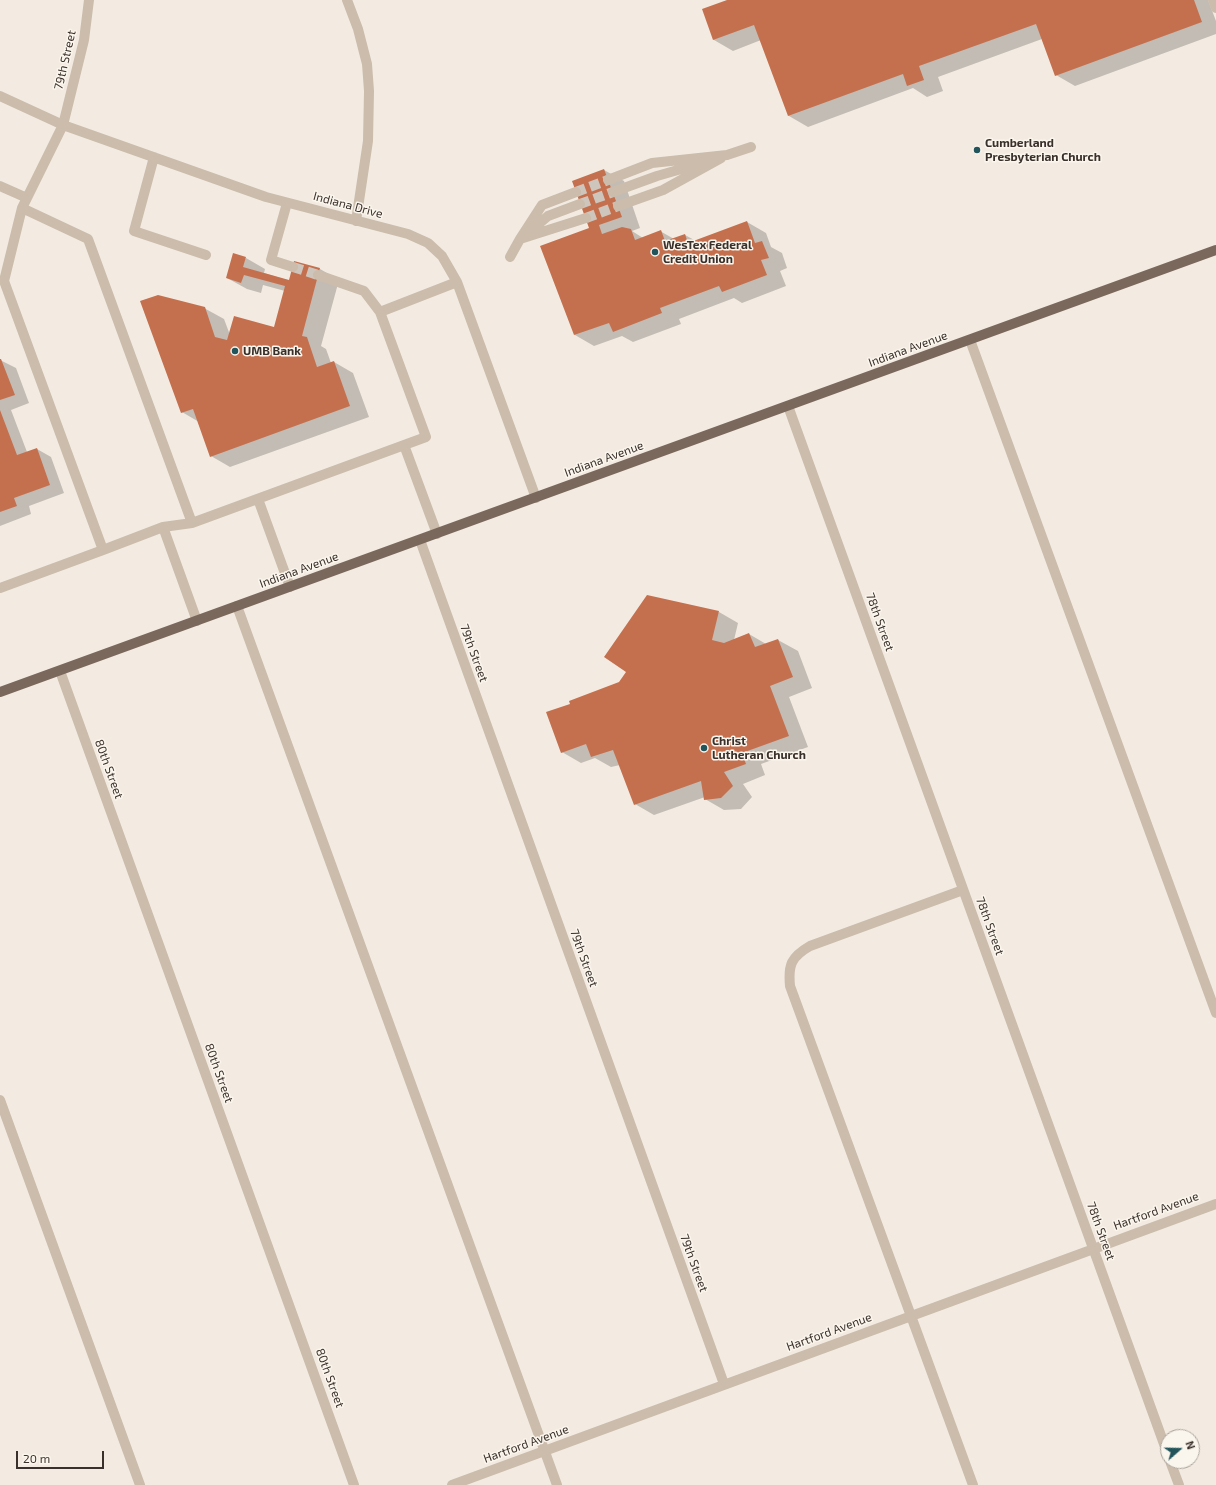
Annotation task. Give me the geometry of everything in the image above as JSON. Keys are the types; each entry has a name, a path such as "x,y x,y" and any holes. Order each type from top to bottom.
{"main road":[{"name":"Indiana Avenue","path":"0,692 1216,250"}],"street":[{"name":"79th Street","path":"2,282 22,208 63,125 84,40 89,0"},
{"path":"347,0 358,29 367,64 369,91 368,141 356,221"},
{"path":"1213,0 1216,8"},
{"name":"Indiana Drive","path":"0,96 63,125 266,197 408,234 428,243 442,256 457,282 536,498"},
{"path":"613,192 657,176 727,155 751,146"},
{"path":"608,180 652,164 727,155"},
{"path":"618,206 663,190 727,155"},
{"path":"154,157 134,231 206,256"},
{"path":"0,186 27,198"},
{"path":"510,257 542,205 576,192"},
{"path":"287,203 271,260 293,267"},
{"path":"520,240 548,216 580,204"},
{"path":"22,208 88,239 192,523"},
{"path":"520,240 586,218"},
{"path":"0,588 163,527 192,523 426,437 380,312 364,291 318,275"},
{"path":"2,282 103,550"},
{"path":"380,312 457,282"},
{"path":"970,340 1216,1012"},
{"name":"78th Street","path":"788,406 1160,1433"},
{"path":"404,445 437,534"},
{"path":"258,499 290,587"},
{"path":"163,527 197,621"},
{"name":"79th Street","path":"420,540 724,1384"},
{"path":"237,606 557,1485"},
{"name":"80th Street","path":"60,671 354,1485"},
{"path":"963,890 810,946 800,952 791,962 789,973 790,986 973,1485"},
{"path":"0,1100 140,1485"},
{"name":"Hartford Avenue","path":"452,1485 1216,1204"},
{"path":"1173,1469 1179,1485"}],"building":[{"path":"727,0 1194,0 1202,22 1055,76 1036,24 919,66 924,80 907,86 903,74 788,116 754,25 713,40 702,9"},
{"name":"WesTex Federal Credit Union","path":"604,169 622,217 599,225 602,234 622,227 631,229 635,240 661,230 665,241 685,234 688,243 747,221 755,243 762,241 769,258 761,260 767,275 722,292 719,286 660,308 662,313 613,332 609,323 574,335 540,246 589,228 572,181"},
{"name":"UMB Bank","path":"233,253 246,257 243,267 289,280 294,261 320,268 302,336 307,337 317,367 334,361 350,406 210,457 193,409 181,413 140,301 158,295 205,307 215,337 227,340 234,316 274,327 285,286 244,275 241,283 226,278"},
{"path":"0,359 15,395 0,400"},
{"path":"0,410 17,455 37,448 50,485 14,498 17,506 0,512"},
{"name":"Christ Lutheran Church","path":"647,595 719,611 712,640 724,643 749,633 755,647 778,639 793,677 770,686 789,736 742,753 746,764 724,772 733,786 721,798 704,800 701,781 634,805 613,750 591,757 586,744 561,753 546,712 570,704 569,701 619,682 626,672 604,657"}],"tunnel":[{"path":"576,192 608,180"},
{"path":"580,204 613,192"},
{"path":"586,218 618,206"},
{"path":"293,267 318,275"}],"place":[{"name":"Cumberland Presbyterian Church","path":"977,150"},
{"name":"WesTex Federal Credit Union","path":"655,252"},
{"name":"UMB Bank","path":"235,351"},
{"name":"Christ Lutheran Church","path":"704,748"}]}
